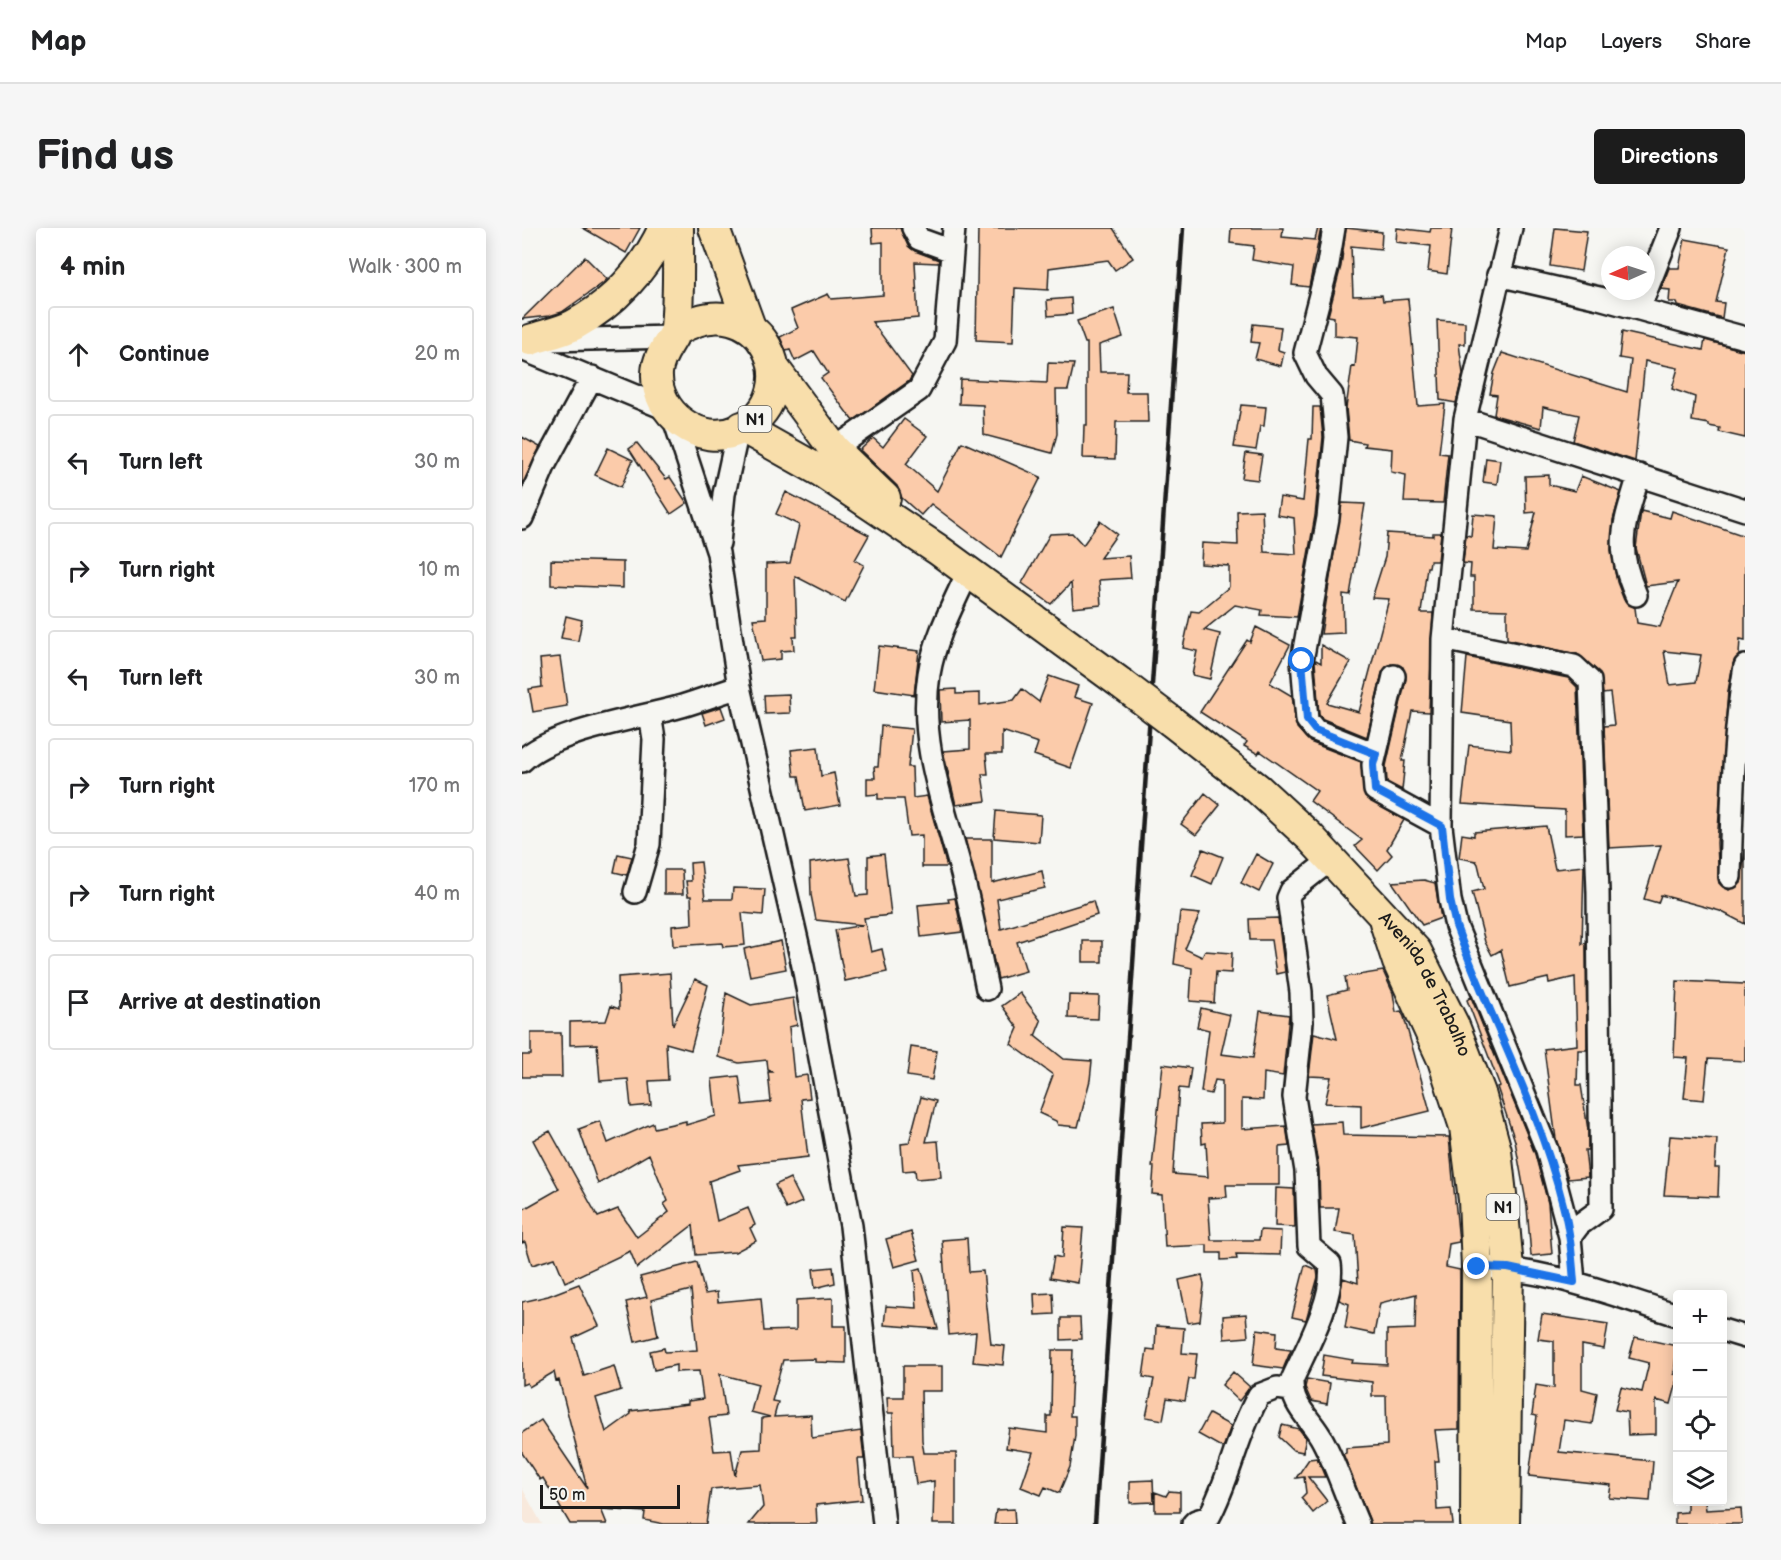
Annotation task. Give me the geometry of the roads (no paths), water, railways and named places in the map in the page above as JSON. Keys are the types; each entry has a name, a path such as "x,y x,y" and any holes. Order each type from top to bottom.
{"highway":[{"path":"525,343 573,326 618,293 645,263 663,228"},
{"path":"674,334 678,228"},
{"name":"N1","path":"714,228 750,327 766,345 774,368 834,449 937,549"},
{"path":"671,413 658,389 657,373 659,358 674,334 693,321 712,316 732,318 750,327"},
{"name":"N1","path":"671,413 696,431 724,434 740,429 754,420 767,405 773,387 774,368"},
{"name":"N1","path":"740,429 822,472 937,549 1171,721 1258,789 1330,860 1384,920"},
{"name":"Avenida de Trabalho","path":"1384,920 1398,962 1443,1060 1465,1127 1474,1200 1490,1485 1504,1524"},
{"name":"Avenida de Trabalho","path":"1384,920 1416,951 1454,1026 1480,1093 1496,1151 1508,1268 1490,1485 1476,1524"}],"street":[{"path":"913,228 919,239 952,250"},
{"path":"834,449 919,390 945,341 954,228"},
{"path":"1334,228 1328,264 1305,353 1316,376 1332,395 1336,437 1328,518 1305,632 1302,661 1303,698 1307,720 1315,730 1376,754"},
{"path":"1511,228 1466,419 1443,639 1442,826 1450,900 1456,926 1547,1150 1570,1237 1574,1282"},
{"path":"1639,309 1671,228"},
{"path":"1498,276 1639,309 1745,338"},
{"path":"525,343 674,334"},
{"path":"525,343 671,413 718,553 740,687 803,966 851,1226 884,1524"},
{"path":"522,518 545,464 592,376"},
{"path":"1466,419 1745,510"},
{"path":"718,553 724,494 740,429"},
{"path":"1636,595 1624,567 1623,534 1639,475"},
{"path":"968,572 939,635 926,701 927,730 932,768 963,876 987,989"},
{"path":"1443,639 1574,666 1590,681 1598,892 1601,1209 1579,1225 1570,1237"},
{"path":"1730,877 1736,741 1745,666"},
{"path":"1394,676 1373,765 1375,790 1442,826"},
{"path":"524,753 563,738 740,687"},
{"path":"635,892 649,844 654,739 650,714"},
{"path":"1330,860 1291,891 1288,898 1301,992 1302,1022 1294,1097 1310,1210 1308,1238 1310,1246 1330,1264 1332,1274 1324,1306 1292,1380 1292,1390 1294,1401 1323,1440 1358,1524"},
{"path":"1477,1267 1508,1268 1574,1282 1673,1315"},
{"path":"1727,1332 1745,1337"},
{"path":"1193,1524 1209,1517 1219,1499 1236,1447 1259,1395 1277,1388 1292,1390"}],"railway":[{"path":"1095,1524 1183,228"}]}
